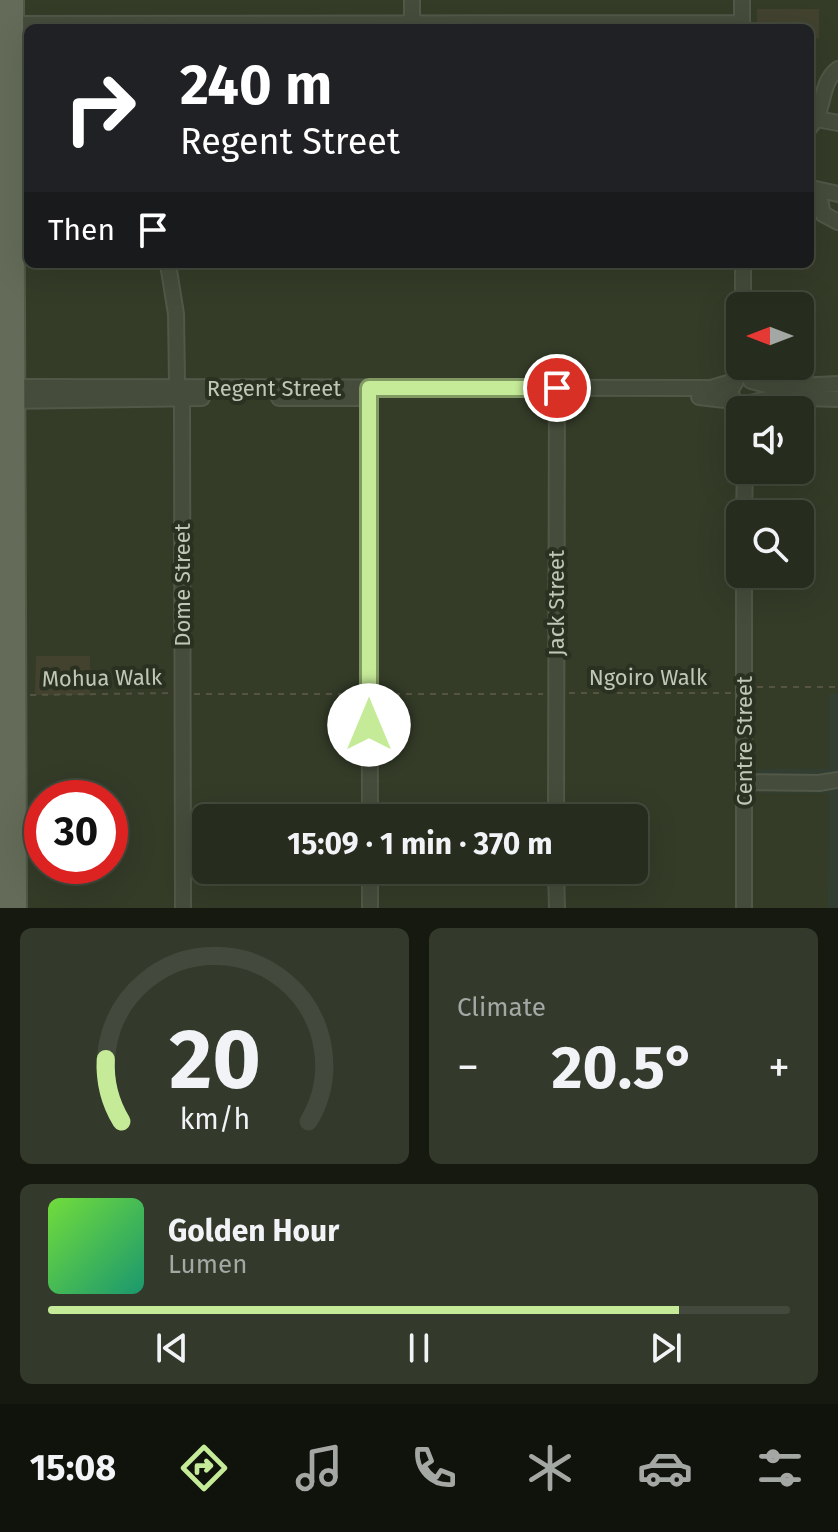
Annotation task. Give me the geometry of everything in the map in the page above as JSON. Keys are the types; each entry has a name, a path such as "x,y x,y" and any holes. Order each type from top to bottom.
{"main road":[{"path":"3,0 9,24 6,304"},
{"path":"5,908 10,394 1,104 9,24 15,0"},
{"path":"7,677 18,908"}],"street":[{"path":"412,0 412,22"},
{"path":"742,0 742,24"},
{"path":"9,24 24,24"},
{"path":"294,24 577,24"},
{"path":"814,122 831,98 828,77 838,69"},
{"path":"814,123 838,123"},
{"path":"814,189 838,194"},
{"path":"814,189 823,214 838,222"},
{"name":"Dome Street","path":"169,268 176,314 180,393 183,908"},
{"path":"743,268 743,292"},
{"name":"Regent Street","path":"557,393 711,388 737,380"},
{"path":"731,396 730,391 742,380"},
{"path":"746,380 756,392 754,396"},
{"name":"Regent Street","path":"751,380 775,387 838,384"},
{"path":"369,393 370,804"},
{"name":"Regent Street","path":"10,394 557,393 711,397 726,407"},
{"name":"Jack Street","path":"556,804 557,393"},
{"path":"814,398 838,399"},
{"name":"Centre Street","path":"744,588 744,908"},
{"path":"744,782 819,783 838,780"},
{"path":"370,884 370,908"},
{"path":"556,884 557,908"}],"path":[{"path":"755,687 838,687"},
{"name":"Mohua Walk","path":"29,695 175,693"},
{"name":"Ngoiro Walk","path":"564,693 733,693"},
{"path":"190,695 361,694"},
{"path":"377,694 546,694"}],"shaded area":[{"path":"757,9 819,9 819,38 814,38 814,24 757,24"},
{"path":"36,656 90,656 90,695 35,695"},
{"path":"829,694 838,694 838,908 828,908 829,793 759,793 758,769 829,769"}],"route":[{"path":"369,725 369,388 557,388"}]}
